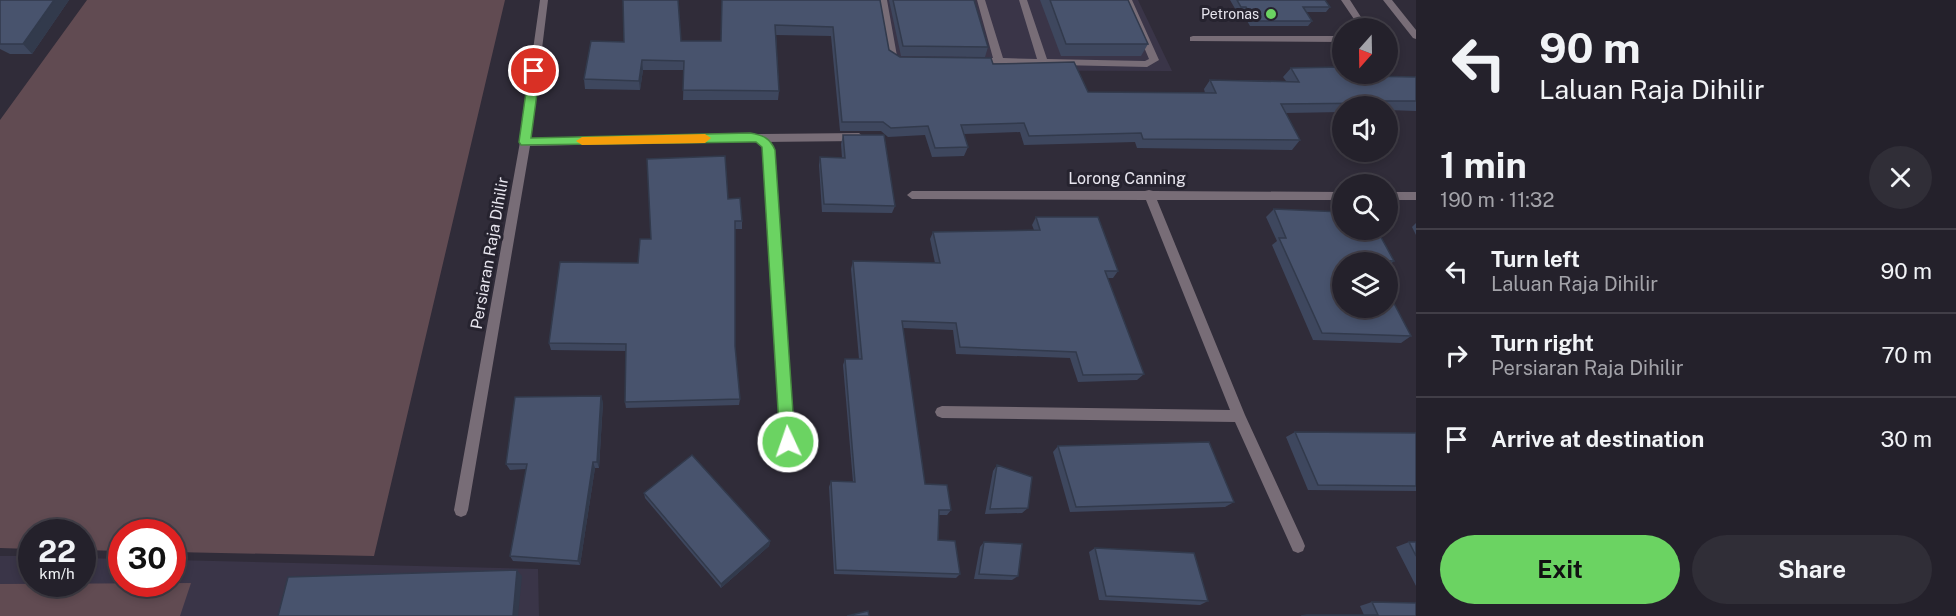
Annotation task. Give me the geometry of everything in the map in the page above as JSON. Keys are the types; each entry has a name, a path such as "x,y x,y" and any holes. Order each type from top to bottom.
{"street":[{"name":"Persiaran Raja Dihilir","path":"461,510 525,142 544,0"},
{"path":"883,0 893,58 898,61 909,61"},
{"path":"981,0 999,62"},
{"path":"1023,0 1043,62"},
{"path":"965,61 1147,64 1154,60 1128,0"},
{"path":"1345,0 1357,18"},
{"path":"1387,0 1416,36"},
{"path":"1193,39 1332,39"},
{"path":"525,142 869,137"},
{"path":"759,138 769,150 788,442"},
{"path":"1149,194 1239,416 1298,546"},
{"name":"Lorong Canning","path":"912,195 1332,196"},
{"path":"1398,196 1416,196"},
{"path":"942,412 1239,416"}],"shaded area":[{"path":"87,0 505,0 374,556 186,552 186,519 108,519 108,551 96,550 96,519 18,519 18,549 0,548 0,120"},
{"path":"875,0 1138,0 1172,71 889,70"},
{"path":"0,556 18,556 18,597 96,597 96,558 108,559 108,597 186,597 186,560 538,569 539,616 0,616"},
{"path":"96,583 108,583 108,597 186,597 186,583 191,583 180,616 0,616 0,584 18,584 18,597 96,597"}],"building":[{"path":"0,0 54,0 23,44 0,44"},
{"path":"623,0 678,0 681,41 721,41 722,0 880,0 889,50 900,57 991,58 993,64 1074,62 1088,92 1216,93 1210,80 1299,82 1291,68 1332,67 1332,84 1398,84 1398,77 1416,77 1416,101 1398,101 1398,96 1332,96 1332,103 1281,104 1300,140 1143,139 1141,133 1029,136 1024,123 961,125 968,147 935,148 928,126 891,128 883,122 842,122 833,27 775,25 779,91 683,90 684,61 642,60 639,81 584,79 591,41 624,42"},
{"path":"893,0 974,0 988,47 903,46"},
{"path":"1050,0 1128,0 1148,44 1066,44"},
{"path":"1237,0 1325,0 1330,7 1303,7 1312,21 1254,21 1246,7 1241,7"},
{"path":"843,135 884,135 895,206 824,204 820,157 845,158"},
{"path":"725,156 728,199 740,198 742,221 735,221 735,346 740,399 625,402 626,344 549,343 560,262 638,263 640,239 651,239 647,159"},
{"path":"1274,209 1332,212 1332,240 1382,240 1389,252 1332,252 1332,318 1398,318 1398,311 1411,336 1322,333 1279,238 1286,238"},
{"path":"1036,217 1098,217 1118,271 1105,271 1144,374 1083,375 1076,352 960,347 956,323 902,321 925,484 947,485 951,510 939,510 938,540 955,541 960,574 836,570 831,481 855,482 845,359 862,359 853,261 940,263 933,232 1040,230"},
{"path":"601,396 597,462 593,462 578,561 510,556 527,464 506,464 515,397"},
{"path":"1295,432 1416,433 1416,486 1318,485"},
{"path":"1209,442 1234,502 1076,507 1058,446"},
{"path":"692,455 770,541 721,584 644,493"},
{"path":"997,465 1032,477 1028,508 990,509"},
{"path":"984,542 1022,544 1018,576 979,574"},
{"path":"1409,542 1416,542 1416,556"},
{"path":"1095,548 1194,553 1208,601 1106,596"},
{"path":"517,570 513,616 278,616 288,577"},
{"path":"1372,602 1416,603 1416,616 1301,616 1378,615"},
{"path":"868,611 869,616 847,616"}],"slow traffic":[{"path":"582,141 705,138"}],"place":[{"name":"Petronas","path":"1271,14"}],"route":[{"path":"534,71 525,142 750,137 759,138 767,145 788,442"}]}
